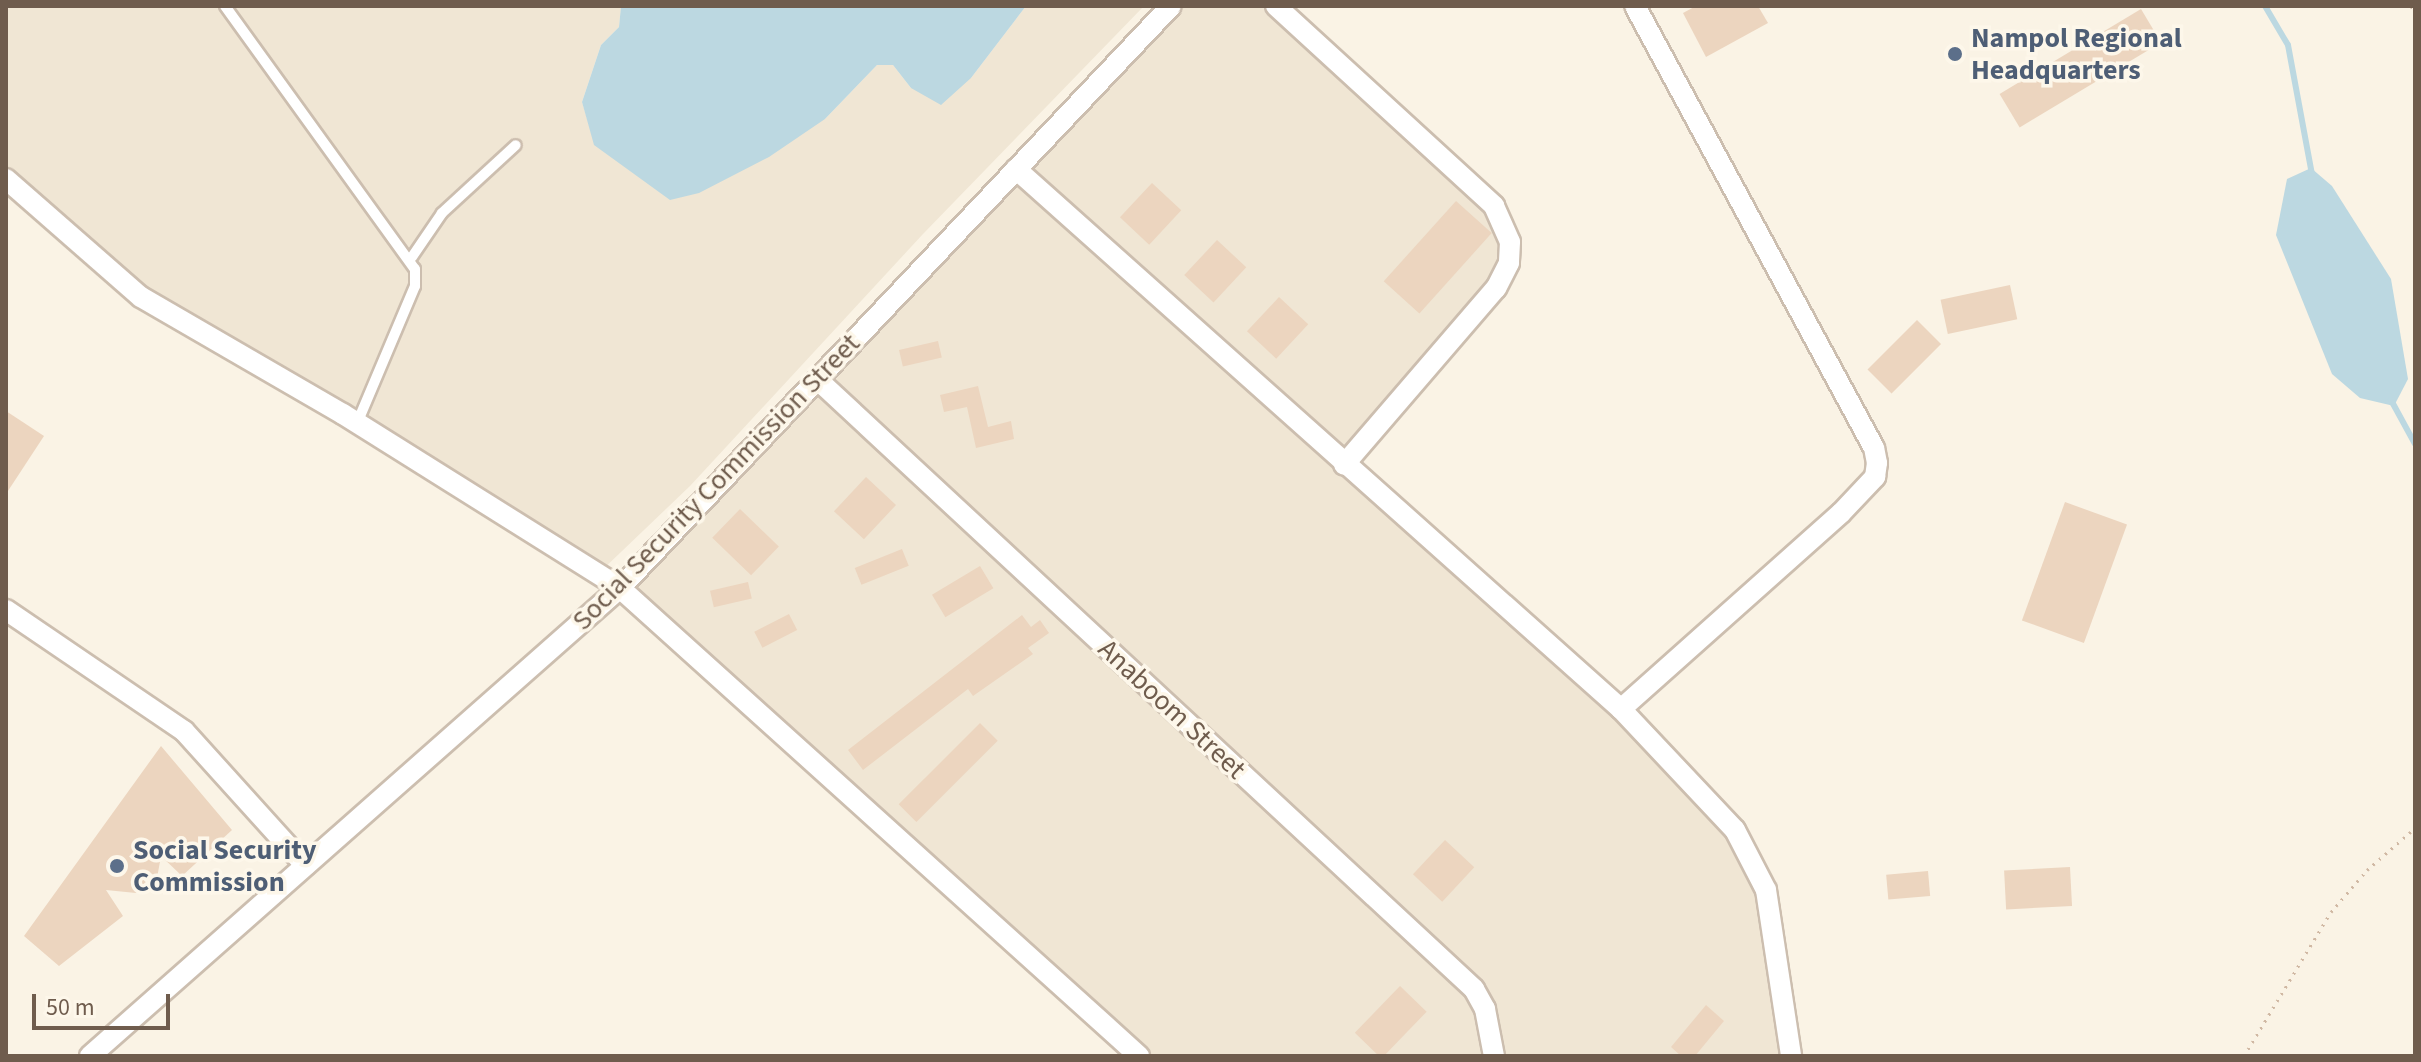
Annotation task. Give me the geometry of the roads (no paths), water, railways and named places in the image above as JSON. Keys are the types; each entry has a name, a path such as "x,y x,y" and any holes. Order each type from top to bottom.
{"street":[{"name":"Social Security Commission Street","path":"90,1056 620,588 1171,6"},
{"path":"1276,6 1494,206 1510,242 1509,263 1496,288 1344,465"},
{"path":"1621,709 1841,513 1875,477 1877,463 1874,448 1635,6"},
{"path":"1016,169 1344,465 1621,709 1752,855 1766,890 1791,1056"},
{"path":"6,179 141,297 357,423 620,588 1139,1056"},
{"name":"Anaboom Street","path":"818,380 1474,989 1485,1009 1494,1056"},
{"path":"6,610 184,731 305,865"}],"lane":[{"path":"225,6 412,257 415,286 357,423"},
{"path":"412,257 442,213 516,145"}],"water":[{"path":"621,6 1026,6 971,78 941,105 911,88 893,65 877,65 825,119 769,157 699,193 670,200 594,145 582,102 601,45 619,27"},
{"path":"2311,168 2332,186 2391,279 2408,379 2394,406 2360,398 2332,374 2276,235 2287,179"}],"waterway":[{"path":"2265,6 2288,45 2312,174"},
{"path":"2391,400 2415,444"}],"place":[{"name":"Nampol Regional Headquarters","path":"1955,54"},
{"name":"Social Security Commission","path":"117,866"}]}
